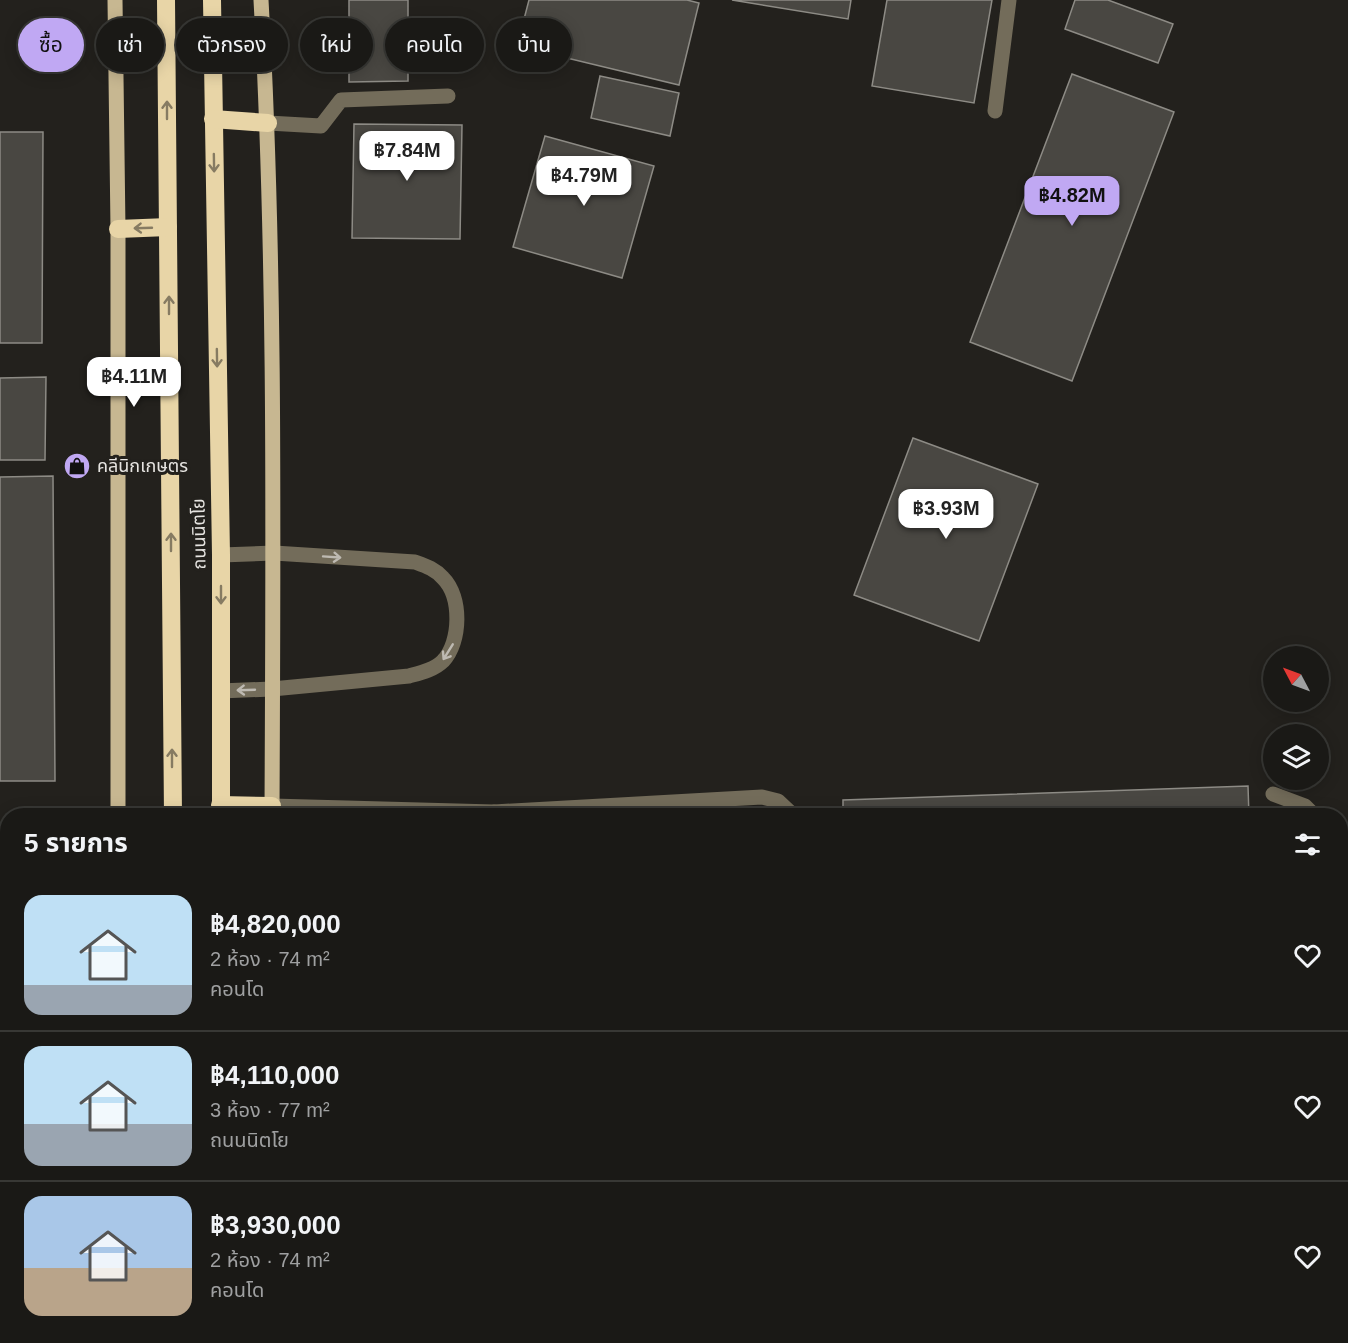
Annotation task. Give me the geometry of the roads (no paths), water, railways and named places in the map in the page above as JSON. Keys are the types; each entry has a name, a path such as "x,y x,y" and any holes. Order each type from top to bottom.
{"highway":[{"name":"ถนนนิตโย","path":"166,0 173,808"},
{"name":"ถนนนิตโย","path":"212,0 221,555 220,808"},
{"path":"213,119 268,123"},
{"path":"118,229 168,227"}],"main road":[{"path":"115,0 118,229 118,808"},
{"path":"261,0 268,123 274,553 272,808"}],"lane":[{"path":"995,111 1009,0"},
{"path":"268,123 321,126 341,100 448,96"},
{"path":"220,691 272,689 409,676 426,671 443,661 454,642 456,615 453,594 445,579 431,567 415,562 274,553 221,555"},
{"path":"1273,794 1307,808"},
{"path":"589,808 762,797 778,801 785,808"}],"place":[{"name":"คลีนิกเกษตร","path":"77,466"}]}
